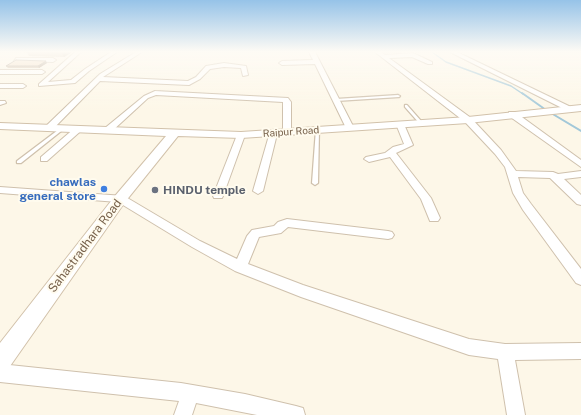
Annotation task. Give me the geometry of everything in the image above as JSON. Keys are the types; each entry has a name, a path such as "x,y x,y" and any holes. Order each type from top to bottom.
{"main road":[{"name":"Raipur Road","path":"0,126 241,135 468,120 512,114 576,109"},
{"name":"Sahastradhara Road","path":"0,361 120,199 174,133"},
{"path":"158,153 173,145 202,134"}],"street":[{"path":"15,71 42,72"},
{"path":"57,71 41,85 73,82 85,71"},
{"path":"49,128 107,71"},
{"path":"99,79 189,82 198,78 204,71"},
{"path":"321,71 350,128"},
{"path":"403,71 468,120 498,152 514,174 518,193 527,208 581,279"},
{"path":"494,71 576,109"},
{"path":"0,86 23,86"},
{"path":"108,130 148,95 158,93 286,100 287,132"},
{"path":"512,114 581,164"},
{"path":"369,159 392,154 396,150 409,144 400,124"},
{"path":"44,159 79,129"},
{"path":"258,191 273,134"},
{"path":"218,196 241,135"},
{"path":"392,154 423,193 434,218"},
{"path":"514,174 548,174 558,178 581,201"},
{"path":"558,178 581,174"},
{"path":"0,190 120,199 196,244 240,267 301,291 469,347 505,352 581,351"},
{"path":"240,267 253,236 256,233 277,230 282,225 287,223 388,235"},
{"path":"505,352 516,415"},
{"path":"0,373 190,394 296,415"},
{"path":"183,415 190,394"}],"lane":[{"path":"336,100 398,96"},
{"path":"406,106 421,123"},
{"path":"19,162 63,128"},
{"path":"315,183 317,130"}],"waterway":[{"path":"471,71 511,86 523,94"},
{"path":"522,93 546,110"},
{"path":"551,113 581,131"}],"place":[{"name":"chawlas general store","path":"104,189"},
{"name":"HINDU temple","path":"155,190"}]}
